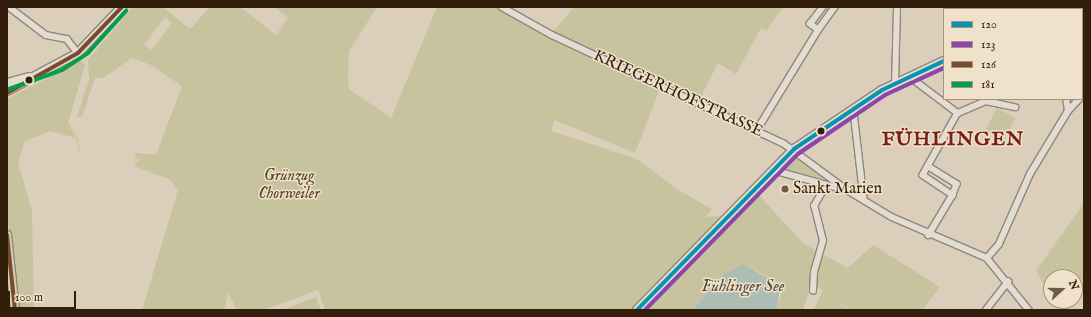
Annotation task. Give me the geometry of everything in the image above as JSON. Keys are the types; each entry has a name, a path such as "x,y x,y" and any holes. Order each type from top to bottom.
{"main road":[{"path":"8,89 47,72 78,53 122,7"},
{"path":"636,310 794,149 854,112 895,84 943,61"},
{"path":"7,235 15,310"}],"street":[{"path":"8,7 46,35 67,39 78,53"},
{"name":"KRIEGERHOFSTRASSE","path":"502,7 552,35 757,130 794,149 847,190 929,235 987,258 1008,282 1029,310"},
{"path":"818,30 810,24 823,7"},
{"path":"757,130 818,30 834,7"},
{"path":"895,84 897,7"},
{"path":"910,77 958,114"},
{"path":"1066,100 1068,111"},
{"path":"987,258 999,244 1030,174 1068,111 1078,100"},
{"path":"953,194 923,177 958,114 986,101 1015,107"},
{"path":"854,112 864,199"},
{"path":"928,166 957,184 953,194 929,235"},
{"name":"KRIEGERHOFSTRASSE","path":"773,170 847,190"},
{"path":"813,291 814,272 823,242 814,206 826,185"},
{"path":"986,310 1008,282"}],"green space":[{"name":"Grünzug Chorweiler","path":"133,7 163,7 190,29 210,7 240,7 276,35 288,18 274,7 377,7 349,51 348,82 349,89 391,118 437,7 500,7 661,86 635,153 554,120 551,131 637,159 675,188 712,209 705,217 732,215 754,190 804,244 848,268 873,245 940,287 922,310 850,310 829,294 848,310 814,310 823,290 812,282 803,310 777,310 782,291 774,280 744,264 725,273 692,310 325,310 318,290 264,310 237,310 228,293 224,310 142,310 178,190 171,180 134,166 139,160 135,157 136,153 156,155 182,86 151,65 132,58 103,78 95,78 82,117 77,117 89,79 88,60","holes":["165,17 172,23 152,50 144,45"]},
{"path":"574,7 783,7 766,31 761,28 736,74 718,63 700,99 553,32"},
{"path":"78,58 85,65 68,123 78,139 81,160 76,138 50,131 25,141 18,162 32,211 34,310 17,310 7,211 7,99 63,70"},
{"path":"997,108 1016,118 1003,141 985,131"},
{"path":"795,157 823,176 819,181 782,171"},
{"path":"1084,203 1084,289 1083,269 1043,269 1043,284 1036,271"},
{"path":"316,297 321,310 282,310"}],"water":[{"name":"Fühlinger See","path":"744,264 780,286 777,310 692,310 725,273"}],"transit line":[{"name":"126","path":"7,93 78,53 122,7"},
{"name":"181","path":"9,89 62,70 88,53 126,11"},
{"name":"120","path":"637,310 794,149 882,90 943,61"},
{"name":"123","path":"645,310 798,154 885,95 943,68"},
{"name":"126","path":"7,235 15,310"}],"place":[{"name":"Sankt Marien","path":"785,189"}],"district":[{"name":"FÜHLINGEN","path":"953,139"}]}
